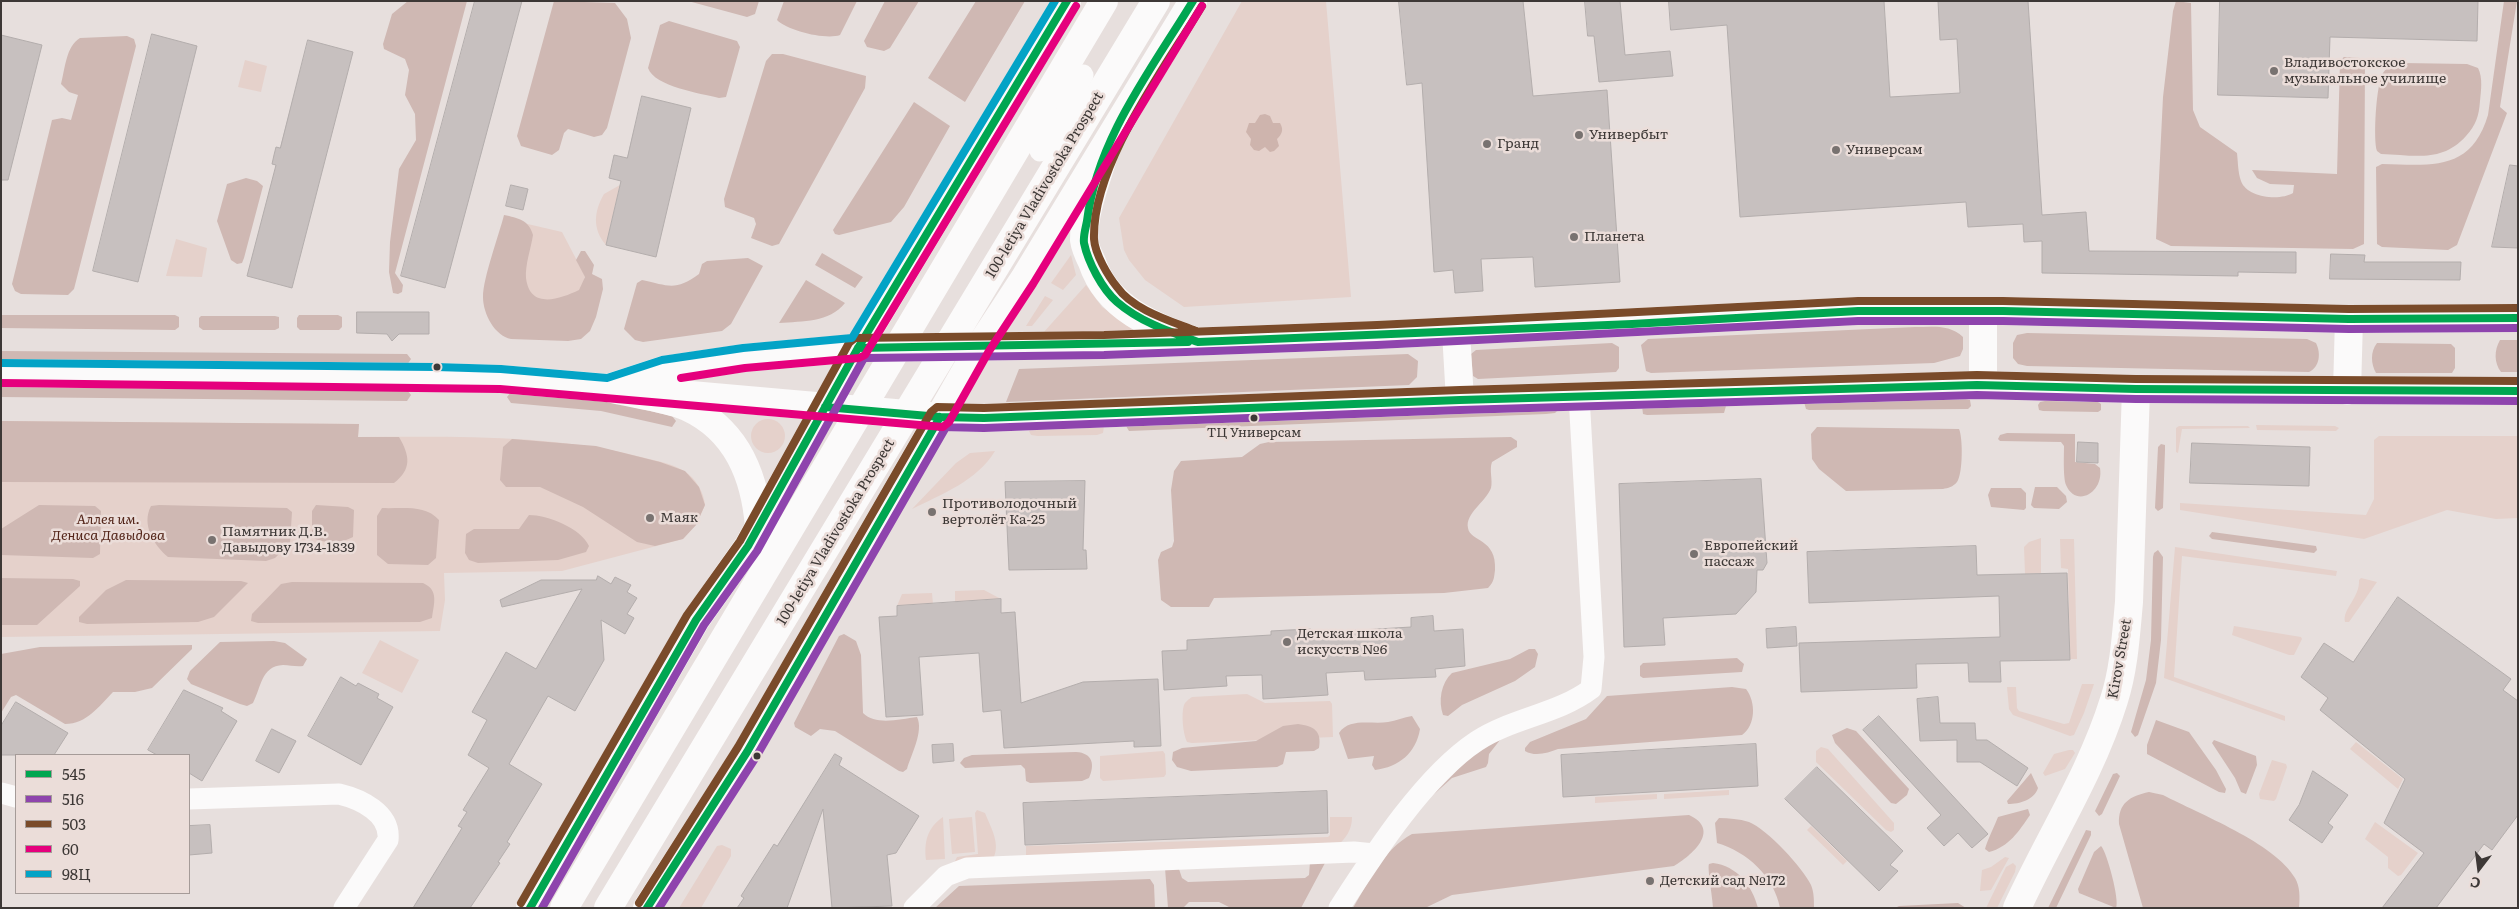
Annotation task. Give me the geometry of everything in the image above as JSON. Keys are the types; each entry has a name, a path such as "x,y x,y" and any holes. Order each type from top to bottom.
{"main road":[{"path":"530,908 713,595 748,546 858,348 1067,1"},
{"path":"564,908 1104,1"},
{"name":"100-letiya Vladivostoka Prospect","path":"608,908 1156,1"},
{"path":"647,908 719,797 980,346 1105,147 1193,1"},
{"path":"1005,105 1015,132 1040,150 1069,160 1105,147"},
{"path":"1105,147 1089,202 1084,242 1094,268 1109,294 1130,312 1152,325 1198,342"},
{"path":"608,388 663,370 744,358 858,348 1198,342 1456,332 1858,311 1983,311 2349,319 2518,318"},
{"path":"1983,311 1983,386"},
{"path":"2347,391 2349,319"},
{"path":"1456,332 1460,400"},
{"path":"1,373 500,379 940,417 984,418 1579,396 1983,386 2515,395"},
{"path":"608,388 686,407 717,428 738,451 749,471 757,501 759,527"},
{"name":"Kirov Street","path":"2017,908 2097,748 2114,698 2126,636 2129,602 2136,389"},
{"path":"713,595 738,598 767,608 791,635 797,664"}],"street":[{"path":"1040,150 1083,75"},
{"path":"1339,908 1374,854 1440,772 1477,741 1525,718 1564,704 1591,689 1594,657 1579,396"},
{"path":"1,793 15,797"},
{"path":"190,799 338,794 354,798 378,813 386,828 388,840 344,908"},
{"path":"914,908 946,876 967,868 1227,856 1354,852 1374,854"}],"green space":[{"path":"1242,1 1326,1 1351,297 1184,307 1145,280 1129,260 1124,250 1119,218"},
{"path":"245,60 267,66 261,92 238,87"},
{"path":"620,185 606,245 598,233 596,220 598,207 604,194"},
{"path":"506,219 562,232 585,276 575,316 492,295"},
{"path":"176,239 207,248 202,277 166,276"},
{"path":"1071,255 1076,275 1063,290 1051,283"},
{"path":"1086,285 1102,307 1136,330 1043,333"},
{"path":"1045,296 1053,300 1032,326 1026,326"},
{"path":"768,419 780,424 785,436 780,448 768,453 756,448 751,436 756,424"},
{"name":"Аллея им. Дениса Давыдова","path":"1,421 359,424 358,437 499,438 569,444 637,456 679,468 696,482 705,505 696,525 683,539 562,571 444,573 445,600 440,631 1,637"},
{"path":"2256,425 2335,426 2339,428 2336,431 2257,430"},
{"path":"1104,426 1103,433 1097,435 1038,436 1031,435 1029,431 1031,427"},
{"path":"2179,426 2248,426 2250,428 2182,429 2178,453 2176,452 2176,428"},
{"path":"2379,436 2518,436 2518,518 2496,519 2447,510 2364,539 2180,510 2180,503 2366,515 2374,499 2374,440"},
{"path":"995,451 979,471 969,479 912,509 956,463 970,453"},
{"path":"2041,538 2041,573 2025,574 2024,547 2029,542"},
{"path":"2060,539 2074,539 2077,659 2070,659 2068,569 2061,568"},
{"path":"2175,547 2337,571 2336,576 2182,556 2174,677 2285,716 2285,721 2164,678"},
{"path":"2361,578 2377,582 2349,622 2345,622 2346,612 2357,592"},
{"path":"984,590 1001,599 955,602 955,591"},
{"path":"932,593 933,604 897,606 902,594"},
{"path":"2234,626 2301,637 2302,639 2294,655 2289,655 2232,635"},
{"path":"380,640 419,660 402,693 362,673"},
{"path":"2082,684 2094,684 2074,735 2070,736 2013,715 2009,709 2007,687 2016,687 2017,708 2019,711 2064,724 2069,723"},
{"path":"1247,694 1265,703 1330,701 1332,704 1333,737 1187,742 1183,713 1184,705 1188,700 1192,697"},
{"path":"2356,742 2403,779 2398,789 2350,749"},
{"path":"1821,747 1828,749 1894,823 1894,830 1891,832 1886,830 1816,762 1816,751"},
{"path":"2073,750 2075,753 2065,769 2045,776 2043,773 2054,754"},
{"path":"1163,751 1165,754 1166,774 1164,777 1103,781 1100,778 1100,756"},
{"path":"2272,760 2286,764 2287,767 2274,801 2260,799 2259,794"},
{"path":"1729,790 1729,795 1664,799 1664,794"},
{"path":"1657,794 1657,799 1595,803 1595,797"},
{"path":"977,810 985,813 996,842 993,859 954,863 957,857 978,854 975,813"},
{"path":"943,817 945,859 926,860 926,841 933,826"},
{"path":"972,817 975,852 952,854 949,819"},
{"path":"1330,817 1352,817 1348,833 1337,846 1026,857 1026,846 1328,837 1330,835"},
{"path":"2375,822 2418,853 2401,875 2398,876 2388,868 2388,857 2365,839"},
{"path":"1811,826 1847,861 1843,865 1807,830"},
{"path":"722,845 731,849 731,856 701,908 679,908 717,846"},
{"path":"2005,857 2009,858 1991,890 1980,891 1982,870 1991,867"},
{"path":"2013,863 2016,866 2015,872 1997,908 1986,908 2006,867"}],"shaded area":[{"path":"408,1 467,1 395,273 403,285 402,292 398,294 393,293 389,272 390,242 399,169 416,140 415,114 405,95 409,70 405,59 384,49 383,44 392,14"},
{"path":"554,1 615,3 627,19 631,38 607,128 602,135 594,137 568,129 564,133 559,150 552,155 521,146 517,136"},
{"path":"688,1 759,1 755,14 747,17"},
{"path":"784,1 857,1 840,35 826,36 807,34 790,28 777,20"},
{"path":"885,1 919,1 890,48 884,51 867,47 864,41"},
{"path":"976,1 1025,1 965,102 928,78"},
{"path":"2176,1 2191,3 2193,110 2200,127 2237,153 2241,181 2244,187 2257,194 2280,197 2293,193 2294,185 2270,184 2257,178 2252,170 2337,174 2340,60 2344,57 2360,58 2365,63 2364,244 2353,249 2171,246 2156,239 2163,97 2173,11"},
{"path":"2504,1 2517,1 2500,107 2507,113 2457,245 2448,250 2382,247 2377,244 2376,167 2382,164 2433,164 2460,156 2471,147 2481,134 2488,115"},
{"path":"669,21 737,41 740,47 726,97 719,98 679,88 669,85 652,75 648,68 660,25"},
{"path":"127,36 134,39 136,46 74,289 68,295 21,294 15,291 12,284 52,120 62,118 71,120 78,95 69,92 61,84 69,52 80,38"},
{"path":"772,54 783,54 866,76 865,88 779,244 772,246 751,238 756,224 754,218 725,207 724,199 766,61"},
{"path":"2403,63 2467,64 2478,68 2481,76 2479,111 2472,128 2457,145 2437,154 2427,156 2381,154 2377,151 2375,136 2376,112 2381,79 2387,69"},
{"path":"914,102 950,126 904,207 891,222 839,235 835,234 833,230"},
{"path":"1260,115 1270,116 1273,123 1280,123 1282,128 1281,134 1277,139 1279,146 1270,152 1265,147 1259,151 1254,150 1250,145 1251,139 1246,132 1249,123 1255,123"},
{"path":"246,178 257,181 263,186 244,258 242,263 237,264 231,260 217,221 227,184"},
{"path":"504,215 522,220 529,226 533,235 527,262 526,278 533,295 540,298 555,299 579,290 585,277 576,260 581,251 585,251 594,265 592,274 602,279 603,289 596,317 590,331 581,339 568,341 511,339 500,334 491,323 485,310 483,297 488,268"},
{"path":"822,253 863,277 855,288 815,265"},
{"path":"748,258 763,266 731,324 722,331 643,342 635,340 624,329 637,283 642,280 672,286 678,285 699,274 702,264 707,261"},
{"path":"806,280 845,303 839,310 823,318 779,323"},
{"path":"1,315 175,315 179,317 179,327 175,330 1,328"},
{"path":"299,315 338,315 342,317 342,327 339,330 300,330 297,327"},
{"path":"201,316 275,316 279,317 279,328 275,330 203,330 199,327 199,318"},
{"path":"1940,327 1958,333 1963,337 1963,349 1960,356 1934,363 1651,373 1646,371 1641,345 1648,339"},
{"path":"2027,333 2307,339 2316,343 2319,355 2315,367 2309,372 2027,366 2018,364 2013,358 2013,343 2017,335"},
{"path":"2500,340 2518,340 2518,372 2501,372 2497,365 2496,356"},
{"path":"1612,343 1619,347 1619,368 1616,372 1478,379 1473,376 1471,354 1476,350"},
{"path":"2377,343 2451,344 2455,348 2455,368 2452,373 2376,373 2372,358 2373,350"},
{"path":"1,351 407,354 411,359 407,365 1,361"},
{"path":"1408,354 1418,361 1417,377 1409,385 1006,402 1019,369"},
{"path":"1,387 407,390 411,395 407,401 1,397"},
{"path":"511,392 602,400 672,416 676,421 672,427 601,411 511,403 507,397"},
{"path":"1875,399 1966,399 1970,400 1971,406 1968,409 1809,410 1806,409 1804,402"},
{"path":"2040,402 2098,402 2101,404 2101,410 2098,412 2039,410 2038,405"},
{"path":"1642,406 1726,406 1724,413 1647,415 1643,414"},
{"path":"1560,408 1555,413 1546,414 1129,431 1126,426"},
{"path":"1,421 359,424 358,437 399,437 407,456 407,462 404,473 394,483 1,482"},
{"path":"1817,427 1959,429 1962,456 1959,478 1954,485 1943,489 1846,491 1819,469 1812,459 1811,434"},
{"path":"2007,433 2075,434 2075,462 2095,464 2100,468 2098,484 2088,494 2076,496 2070,492 2066,485 2064,446 2061,442 2000,441 1998,439 2000,435"},
{"path":"1511,437 1517,441 1517,447 1492,462 1491,488 1473,512 1468,523 1470,533 1488,546 1492,552 1495,570 1494,578 1488,588 1444,593 1214,598 1209,607 1171,607 1161,600 1158,560 1161,552 1172,547 1174,541 1171,490 1174,471 1181,461 1242,457 1260,444 1269,442"},
{"path":"512,439 596,446 660,462 685,471 699,487 705,505 696,525 683,539 655,546 637,542 583,507 540,487 506,487 500,480 503,447"},
{"path":"2161,444 2165,445 2163,508 2158,511 2155,508 2158,447"},
{"path":"2035,487 2057,487 2066,496 2067,502 2059,509 2034,508 2031,505"},
{"path":"1991,488 2021,488 2026,493 2026,508 2024,510 1991,507 1988,495"},
{"path":"39,505 95,506 101,511 100,554 93,558 1,555 1,529"},
{"path":"316,505 348,507 354,510 353,537 344,541 332,542 321,541 312,537 312,511"},
{"path":"151,506 287,508 292,512 290,543 275,558 266,561 168,557 154,541 148,527 148,513"},
{"path":"382,508 420,509 439,520 436,558 428,565 388,564 377,555 377,516"},
{"path":"529,515 545,517 571,528 589,546 586,552 558,560 478,563 469,560 465,553 466,534 474,529 519,529"},
{"path":"2212,532 2316,546 2317,550 2314,553 2212,539 2209,536"},
{"path":"2158,550 2163,557 2161,640 2156,683 2138,735 2135,737 2131,732 2146,680 2151,640 2153,557 2154,553"},
{"path":"1,578 73,579 80,581 80,586 37,625 1,625"},
{"path":"126,580 241,581 248,583 214,617 198,622 87,624 79,622 79,617 106,590"},
{"path":"292,582 423,583 433,593 432,618 420,622 258,623 251,621 252,614 281,584"},
{"path":"844,634 856,641 861,655 863,713 868,717 881,721 917,717 919,723 918,736 907,769 903,772 835,731 820,729 811,736 795,727 794,723 839,636"},
{"path":"274,641 285,643 307,659 303,666 283,665 270,669 263,679 253,703 247,706 191,684 187,679 190,671 220,642"},
{"path":"192,645 192,649 152,688 135,692 113,692 92,713 80,721 65,724 16,695 11,697 1,713 1,654 40,647"},
{"path":"1529,649 1535,649 1538,654 1535,667 1515,681 1462,705 1448,716 1443,715 1441,698 1443,687 1452,673 1510,659"},
{"path":"1737,658 1744,664 1742,672 1643,678 1640,676 1640,666 1643,663"},
{"path":"1732,687 1746,689 1752,700 1752,719 1747,731 1742,735 1558,749 1542,754 1533,754 1525,751 1530,742 1586,719 1607,696"},
{"path":"1412,716 1420,729 1418,738 1410,752 1399,762 1392,766 1375,770 1372,765 1374,756 1348,759 1339,733 1344,728 1355,723 1382,723"},
{"path":"2156,720 2189,732 2216,770 2226,789 2225,793 2219,792 2147,754 2147,745"},
{"path":"1298,724 1316,730 1320,742 1319,748 1314,751 1286,752 1283,764 1277,767 1191,771 1177,767 1172,760 1173,752 1182,748 1256,741 1283,726"},
{"path":"1847,728 1856,731 1909,789 1907,795 1896,804 1891,803 1835,743 1832,735"},
{"path":"1500,740 1489,754 1486,767 1452,778 1432,796 1481,746"},
{"path":"2214,740 2256,756 2257,765 2246,794 2241,792 2235,778 2212,743"},
{"path":"1076,752 1089,757 1092,764 1089,778 1082,781 1030,783 1026,781 1025,769 1021,765 965,768 960,763 964,758 972,755"},
{"path":"2031,773 2038,788 2036,792 2026,800 2008,804 2007,801"},
{"path":"2117,773 2120,776 2102,814 2099,816 2095,811 2113,774"},
{"path":"2149,792 2163,795 2235,830 2271,853 2285,865 2297,881 2300,900 2299,908 2143,908 2119,824 2119,817 2123,806 2131,798"},
{"path":"2028,809 2030,815 2008,842 1996,850 1989,852 1985,849 1998,817"},
{"path":"1689,815 1699,821 1703,828 1703,835 1695,849 1674,866 1452,895 1425,908 1353,908 1385,857 1402,840 1412,834"},
{"path":"1719,818 1749,822 1765,832 1793,859 1807,878 1813,890 1814,908 1780,908 1772,886 1758,867 1739,852 1717,843 1715,823"},
{"path":"2086,830 2091,831 2091,835 2056,908 2048,908"},
{"path":"2101,846 2112,877 2116,896 2116,908 2079,893 2078,889 2094,852"},
{"path":"1310,862 1325,863 1301,908 1231,908 1219,902 1189,902 1183,908 1168,908 1165,868 1178,866 1182,878 1188,882 1305,878 1309,875"},
{"path":"1713,863 1729,868 1742,878 1752,892 1758,908 1713,908 1709,864"},
{"path":"1150,879 1154,885 1155,908 935,908 959,886"},
{"path":"1958,903 1966,908 1895,908 1899,906"}],"building":[{"path":"475,1 522,1 445,288 401,276"},
{"name":"Гранд","path":"1399,1 1523,1 1533,96 1607,90 1620,282 1535,287 1533,257 1481,259 1483,291 1455,293 1453,270 1434,272 1422,83 1407,85"},
{"path":"1585,1 1620,1 1625,55 1670,51 1673,76 1599,82 1594,36 1588,36"},
{"path":"1669,1 1884,1 1890,97 1960,93 1957,39 1940,40 1938,1 2028,1 2042,215 2086,212 2089,251 2296,252 2296,273 2238,272 2238,276 2042,273 2042,241 2024,242 2023,224 1968,227 1966,202 1740,217 1727,25 1671,30"},
{"name":"Владивостокское музыкальное училище","path":"2220,1 2478,1 2477,41 2330,37 2328,98 2218,95"},
{"path":"152,34 197,46 138,282 93,271"},
{"path":"1,35 42,45 8,180 1,180"},
{"path":"308,40 353,52 292,288 247,276 276,165 272,164 276,147 280,148"},
{"path":"642,96 691,108 656,257 606,245 621,181 609,178 614,155 627,158"},
{"path":"2510,165 2518,166 2518,248 2492,247"},
{"path":"511,185 528,189 523,210 506,206"},
{"path":"2331,254 2365,255 2364,262 2461,262 2460,280 2330,279"},
{"path":"357,312 429,312 429,334 399,334 392,341 387,334 357,333"},
{"path":"2078,442 2098,443 2098,463 2077,462"},
{"path":"2192,443 2310,447 2309,486 2190,483"},
{"name":"Европейский пассаж","path":"1761,479 1767,563 1763,570 1757,570 1756,592 1736,614 1663,618 1665,645 1624,647 1619,484"},
{"path":"1085,481 1083,550 1086,550 1087,569 1009,570 1005,482"},
{"path":"1976,546 1977,575 2067,573 2070,660 2000,661 2001,682 1969,682 1968,663 1916,664 1917,688 1801,692 1799,643 2000,637 1999,596 1809,603 1807,552"},
{"path":"598,576 611,584 615,577 631,585 627,592 637,598 627,614 634,618 625,634 601,620 604,660 575,711 548,696 509,764 542,784 507,842 510,844 498,862 500,863 470,908 413,908 462,828 458,826 467,812 463,810 489,768 468,755 487,720 472,712 506,652 536,669 582,589 502,607 500,600 541,580 596,580"},
{"path":"2398,597 2511,679 2503,690 2518,701 2518,815 2492,850 2484,844 2436,908 2382,908 2424,853 2384,823 2405,779 2320,710 2328,698 2301,677 2324,643 2353,662"},
{"path":"1001,599 1001,613 1015,612 1021,703 1083,682 1158,679 1161,746 1134,747 1134,741 1004,748 1001,710 983,712 979,653 919,657 923,715 886,717 879,617 897,616 897,606"},
{"path":"1433,616 1434,631 1463,629 1465,666 1435,669 1436,677 1365,680 1364,671 1326,673 1328,695 1263,699 1262,675 1226,676 1227,686 1164,690 1162,651 1187,650 1187,640 1271,635 1271,631 1311,629 1311,633 1411,627 1411,618"},
{"path":"1796,627 1797,646 1767,648 1766,629"},
{"path":"341,677 356,686 358,683 379,694 377,698 393,707 361,765 308,736"},
{"path":"184,690 223,708 221,711 237,721 202,781 190,774 190,754 155,754 148,750"},
{"path":"1938,697 1940,723 1975,723 1976,740 1987,740 2028,768 2017,786 1980,762 1957,762 1957,740 1920,741 1917,699"},
{"path":"16,702 68,733 55,754 1,755 1,726"},
{"path":"1879,716 1988,834 1972,848 1958,833 1944,846 1927,828 1941,815 1863,730"},
{"path":"272,729 296,741 279,773 256,761"},
{"path":"953,744 954,761 933,763 932,745"},
{"path":"1756,744 1758,786 1563,797 1561,755"},
{"path":"835,754 842,758 839,765 919,816 896,853 887,855 892,906 832,908 823,809 787,908 737,908 744,898 741,896 774,844 777,846"},
{"path":"1817,767 1903,851 1890,865 1898,871 1879,891 1785,799"},
{"path":"2313,771 2348,795 2328,823 2333,827 2322,843 2289,820 2299,805"},
{"path":"1327,791 1328,833 1025,845 1023,803"},
{"path":"210,825 212,853 190,855 190,826"}],"transit line":[{"name":"98Ц","path":"1,363 436,367 501,369 607,378 662,360 743,348 852,338 1055,1"},
{"name":"545","path":"530,908 696,620 748,546 858,348 1067,1"},
{"name":"545","path":"1193,1 1144,79 1114,134 1102,162 1093,191 1084,240 1096,275 1111,297 1145,321 1198,342 1632,324 1858,311 2003,311 2349,319 2518,318"},
{"name":"60","path":"681,378 745,368 859,358 865,355 1076,6"},
{"name":"503","path":"1196,331 1153,314 1124,295 1102,264 1094,239 1097,210 1105,180 1117,149 1133,118 1202,6"},
{"name":"60","path":"1,383 500,389 943,427 949,422 989,351 1033,284 1202,6"},
{"name":"503","path":"521,903 687,615 740,541 849,343 855,338 1104,335 1377,325 1858,301 2003,301 2349,309 2518,308"},
{"name":"516","path":"542,908 704,625 757,551 864,358 1104,355 1377,345 1858,321 2003,321 2349,329 2518,328"},
{"name":"545","path":"858,348 1188,342"},
{"name":"503","path":"639,903 738,747 931,412 937,407 984,408 1460,390 1977,375 2136,379 2518,381"},
{"name":"545","path":"825,407 940,417 984,418 1460,400 1977,385 2136,389 2518,391"},
{"name":"516","path":"940,427 984,428 1460,410 1977,395 2136,399 2518,401"},
{"name":"545","path":"647,908 747,752 940,417"},
{"name":"516","path":"659,908 756,757 949,422"}],"place":[{"name":"Владивостокское музыкальное училище","path":"2274,71"},
{"name":"Универбыт","path":"1579,135"},
{"name":"Гранд","path":"1487,144"},
{"name":"Универсам","path":"1836,150"},
{"name":"Планета","path":"1574,237"},
{"name":"ТЦ Универсам","path":"1254,418"},
{"name":"Противолодочный вертолёт Ка-25","path":"932,512"},
{"name":"Маяк","path":"650,518"},
{"name":"Памятник Д.В. Давыдову 1734-1839","path":"212,540"},
{"name":"Европейский пассаж","path":"1694,554"},
{"name":"Детская школа искусств №6","path":"1287,642"},
{"name":"Детский сад №172","path":"1650,881"}]}
